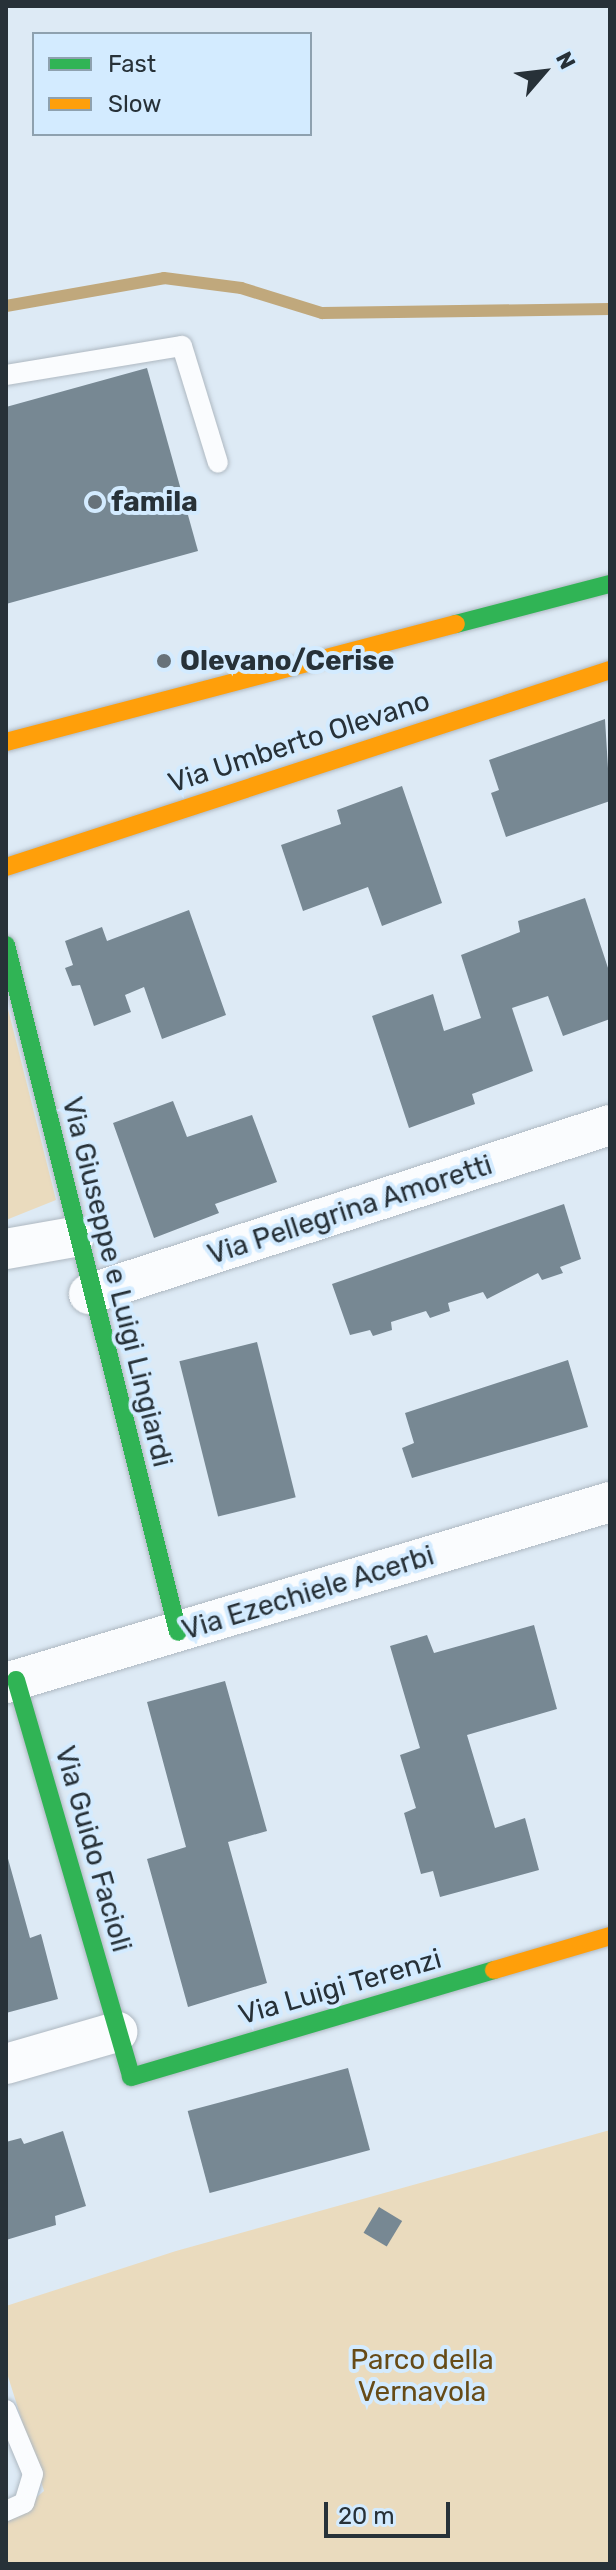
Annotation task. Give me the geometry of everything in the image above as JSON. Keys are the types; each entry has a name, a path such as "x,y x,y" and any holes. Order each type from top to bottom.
{"street":[{"path":"6,742 610,584"},
{"name":"Via Umberto Olevano","path":"6,867 610,670"},
{"name":"Via Giuseppe e Luigi Lingiardi","path":"6,945 74,1237 178,1632"},
{"name":"Via Pellegrina Amoretti","path":"89,1294 610,1125"},
{"path":"6,1249 74,1237"},
{"name":"Via Ezechiele Acerbi","path":"11,1682 610,1502"},
{"name":"Via Guido Facioli","path":"11,1682 117,2032"},
{"name":"Via Luigi Terenzi","path":"117,2032 131,2077 610,1936"},
{"path":"6,2064 117,2032"}],"lane":[{"path":"6,375 182,346 218,463"},
{"path":"6,2410 33,2474 24,2503 6,2511"}],"green space":[{"path":"6,1001 56,1200 6,1220"},
{"name":"Parco della Vernavola","path":"610,2130 610,2564 6,2564 6,2523 44,2491 6,2370 6,2306 176,2251"}],"building":[{"name":"famila","path":"147,368 198,551 6,604 6,407"},
{"path":"605,719 610,801 506,837 491,793 499,790 489,760"},
{"path":"402,786 442,903 382,926 368,887 303,911 281,845 341,824 337,810"},
{"path":"585,898 610,974 610,1019 563,1036 548,996 512,1008 533,1071 472,1094 475,1104 409,1128 372,1016 433,994 444,1031 481,1018 461,955 520,932 518,921"},
{"path":"189,910 226,1015 162,1039 144,987 125,995 131,1012 94,1026 80,985 72,986 65,968 73,965 65,941 102,927 107,941"},
{"path":"173,1101 187,1137 252,1115 277,1182 215,1204 219,1213 154,1238 113,1123"},
{"path":"564,1204 581,1259 560,1267 563,1273 542,1280 538,1273 487,1299 483,1292 448,1303 450,1311 430,1318 426,1311 391,1322 392,1330 373,1336 370,1330 350,1335 332,1284"},
{"path":"257,1342 296,1497 218,1517 179,1361"},
{"path":"568,1360 588,1427 412,1478 402,1448 414,1443 405,1413"},
{"path":"534,1625 557,1709 467,1735 495,1828 525,1818 539,1870 440,1897 433,1871 421,1874 404,1813 416,1808 400,1755 420,1748 390,1646 427,1635 434,1653"},
{"path":"225,1681 267,1831 228,1842 267,1983 188,2007 147,1859 186,1847 147,1702"},
{"path":"7,1855 30,1938 41,1934 58,1999 6,2013"},
{"path":"348,2068 370,2150 210,2193 188,2111"},
{"path":"63,2131 86,2206 55,2216 56,2225 6,2240 6,2142 21,2138 24,2144"},
{"path":"379,2207 402,2221 387,2247 364,2233"}],"waterway":[{"path":"6,306 164,278 241,288 322,313 610,309"}],"traffic: fast":[{"path":"456,624 610,584"},
{"path":"6,945 178,1632"},
{"path":"16,1680 131,2077 494,1970"}],"traffic: slow":[{"path":"6,742 456,624"},
{"path":"6,867 610,670"},
{"path":"494,1970 610,1936"}],"place":[{"name":"famila","path":"95,502"},
{"name":"Olevano/Cerise","path":"164,661"}]}
